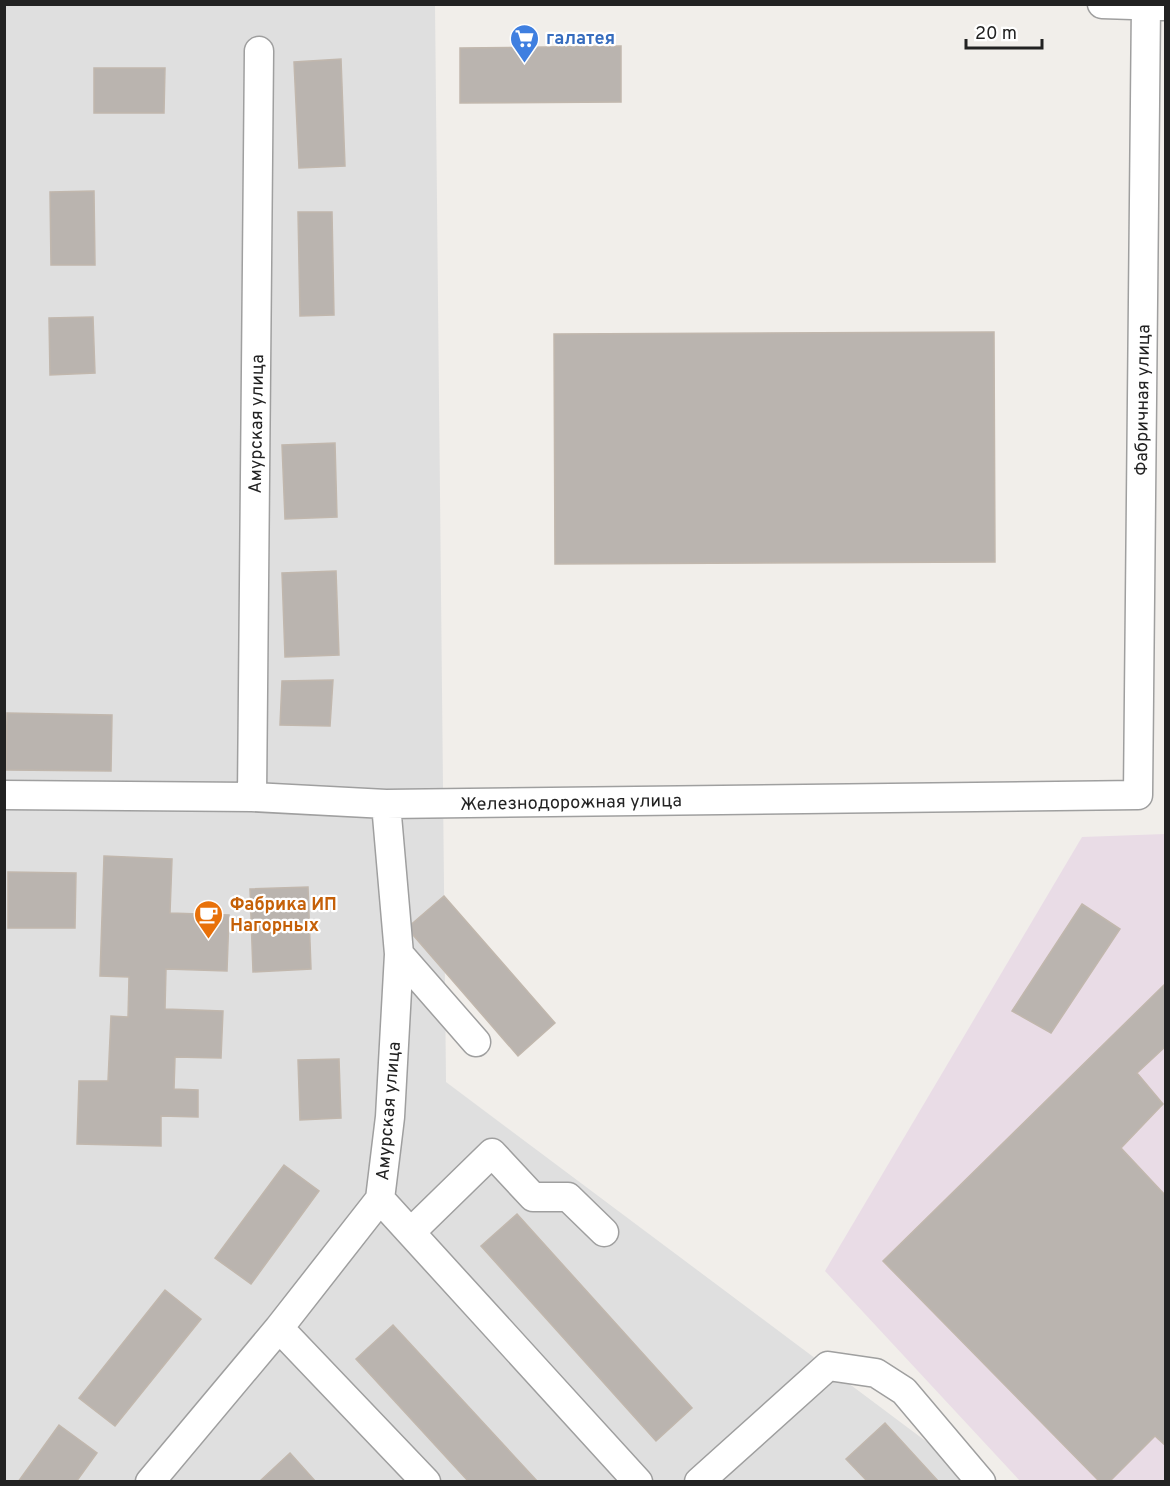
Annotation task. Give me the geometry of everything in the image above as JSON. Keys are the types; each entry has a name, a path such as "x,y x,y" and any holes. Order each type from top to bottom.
{"street":[{"path":"1102,4 1166,6"},
{"name":"Фабричная улица","path":"1138,795 1146,5"},
{"name":"Амурская улица","path":"252,797 259,51"},
{"name":"Железнодорожная улица","path":"4,795 252,797 386,804 1138,795"},
{"name":"Амурская улица","path":"165,1476 380,1199 390,1117 399,954 386,804"},
{"path":"399,954 477,1042"},
{"path":"411,1232 492,1153 533,1197 568,1197 604,1232"},
{"path":"380,1199 638,1482"},
{"path":"279,1328 426,1482"},
{"path":"699,1482 828,1366 876,1373 904,1391 981,1482"}],"shaded area":[{"path":"5,5 435,5 446,1082 979,1481 5,1482"},
{"path":"1165,834 1165,1481 1020,1481 825,1271 1082,837"}],"building":[{"path":"621,46 621,102 460,103 460,48"},
{"path":"341,59 345,166 299,168 294,62"},
{"path":"94,68 165,68 164,113 94,113"},
{"path":"94,191 95,265 51,265 50,192"},
{"path":"298,212 332,212 334,315 300,316"},
{"path":"93,317 95,373 50,375 49,318"},
{"path":"994,332 995,562 555,564 554,334"},
{"path":"335,443 337,517 285,519 282,445"},
{"path":"336,571 339,655 285,657 282,573"},
{"path":"333,680 330,726 280,725 282,681"},
{"path":"7,713 112,715 111,771 6,770"},
{"path":"104,856 172,859 170,913 229,915 227,971 166,969 165,1009 223,1011 221,1058 175,1057 174,1089 198,1090 198,1117 161,1116 161,1146 77,1144 79,1081 108,1081 111,1016 128,1017 129,977 100,976"},
{"path":"8,872 76,873 75,928 8,928"},
{"path":"308,887 311,969 253,972 250,889"},
{"path":"444,896 555,1023 518,1056 407,928"},
{"path":"1082,904 1120,929 1051,1033 1012,1011"},
{"path":"1166,983 1166,1046 1137,1073 1163,1104 1121,1148 1166,1196 1166,1446 1155,1436 1109,1482 1100,1482 883,1261"},
{"path":"339,1059 341,1118 300,1120 298,1060"},
{"path":"284,1165 319,1191 251,1284 215,1258"},
{"path":"517,1214 692,1408 656,1441 481,1246"},
{"path":"165,1290 201,1319 115,1426 79,1398"},
{"path":"393,1325 538,1482 469,1482 356,1359"},
{"path":"885,1423 939,1482 868,1482 846,1459"},
{"path":"59,1425 97,1453 76,1482 18,1482"},
{"path":"290,1453 316,1482 259,1482"}],"place":[{"name":"галатея","path":"525,64"},
{"name":"Фабрика ИП Нагорных","path":"209,940"}]}
